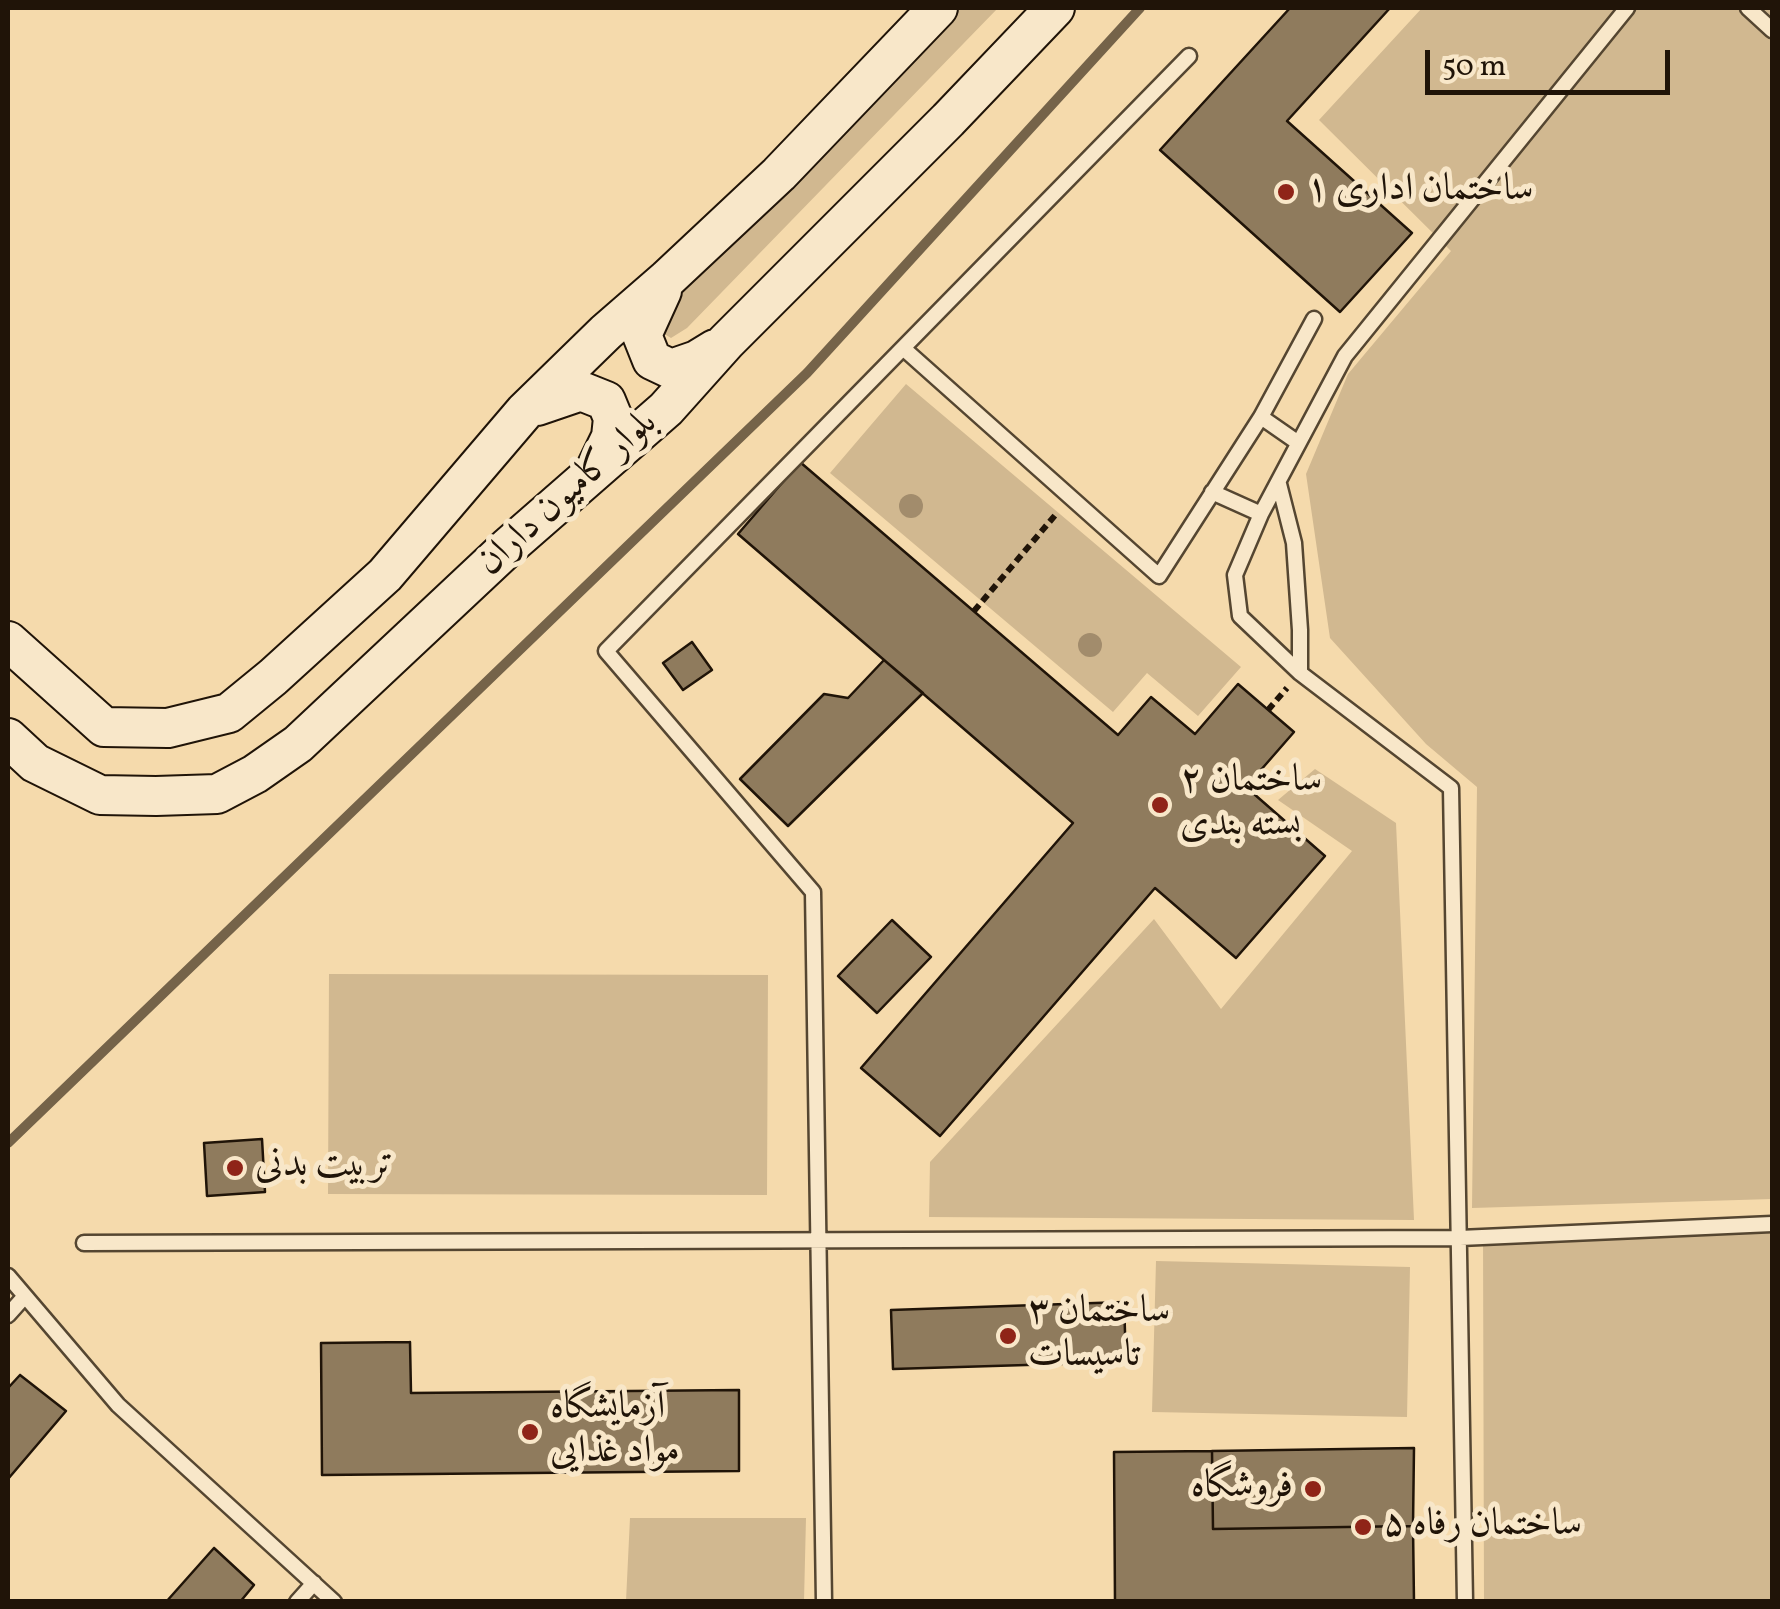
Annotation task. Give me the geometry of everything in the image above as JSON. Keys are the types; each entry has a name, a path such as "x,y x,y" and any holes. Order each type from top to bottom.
{"main road":[{"name":"بلوار کامیون داران","path":"8,642 104,727 168,728 229,713 385,574 525,411 792,160 938,8"},
{"name":"بلوار کامیون داران","path":"8,738 35,763 100,795 217,794 298,744 508,548 666,409 726,342 1055,8"},
{"path":"667,279 642,335 652,360 671,369 698,360 726,342"},
{"path":"525,411 580,390 606,402 613,418 611,437 595,470"}],"lane":[{"path":"1465,1602 1451,788 1300,674 1240,616 1235,576 1261,514 1344,356 1627,8"},
{"path":"1748,8 1772,30"},
{"path":"824,1602 813,892 606,651 1189,56"},
{"path":"903,348 1159,576 1260,417 1314,319"},
{"path":"1260,417 1298,442"},
{"path":"1279,484 1294,542 1300,674"},
{"path":"1212,492 1261,514"},
{"path":"84,1244 1460,1238 1772,1224"},
{"path":"8,1276 118,1404 334,1602"},
{"path":"8,1315 25,1296"},
{"path":"297,1602 314,1583"}],"path":[{"path":"974,611 1070,497"}],"shaded area":[{"path":"954,8 998,8 687,328 671,338 661,332 677,295"},
{"path":"1422,8 1772,8 1772,1199 1472,1208 1477,787 1426,744 1330,638 1306,474 1348,374 1451,251 1319,120"},
{"path":"906,384 1241,667 1198,716 1147,673 1113,712 830,473"},
{"path":"1315,769 1396,823 1414,1220 929,1217 930,1162 1154,919 1221,1009 1352,851 1278,800"},
{"path":"329,974 768,975 767,1195 328,1194"},
{"path":"1772,1227 1772,1601 1484,1601 1483,1235"},
{"path":"1156,1261 1410,1267 1407,1417 1152,1412"},
{"path":"630,1518 806,1518 804,1601 626,1601"}],"building":[{"name":"۱ ساختمان اداری","path":"1290,8 1390,8 1287,121 1412,233 1340,312 1160,150"},
{"name":"۲ ساختمان بسته بندی","path":"800,462 1118,735 1151,697 1195,734 1238,684 1294,732 1246,787 1325,856 1236,958 1155,888 940,1136 861,1068 1073,823 738,534"},
{"path":"692,642 712,670 683,690 663,663"},
{"path":"884,660 923,693 788,826 740,779 824,694 848,698"},
{"path":"892,920 931,957 877,1013 838,976"},
{"name":"تربیت بدنی","path":"262,1139 265,1192 207,1196 204,1143"},
{"name":"۳ ساختمان تاسیسات","path":"1124,1302 1126,1362 893,1369 891,1310"},
{"name":"آزمایشگاه مواد غذایی","path":"410,1342 411,1393 739,1390 739,1471 322,1475 321,1343"},
{"path":"20,1375 66,1411 8,1479 8,1388"},
{"name":"فروشگاه","path":"1414,1448 1413,1526 1213,1529 1212,1451"},
{"name":"۵ ساختمان رفاه","path":"1212,1451 1213,1529 1413,1526 1414,1602 1115,1602 1114,1452"},
{"path":"214,1548 254,1585 240,1602 166,1602"}],"waterway":[{"path":"8,1143 807,373 1140,8"}],"place":[{"name":"۱ ساختمان اداری","path":"1286,192"},
{"name":"۲ ساختمان بسته بندی","path":"1160,805"},
{"name":"تربیت بدنی","path":"235,1168"},
{"name":"۳ ساختمان تاسیسات","path":"1008,1336"},
{"name":"آزمایشگاه مواد غذایی","path":"530,1432"},
{"name":"فروشگاه","path":"1313,1489"},
{"name":"۵ ساختمان رفاه","path":"1363,1527"}]}
